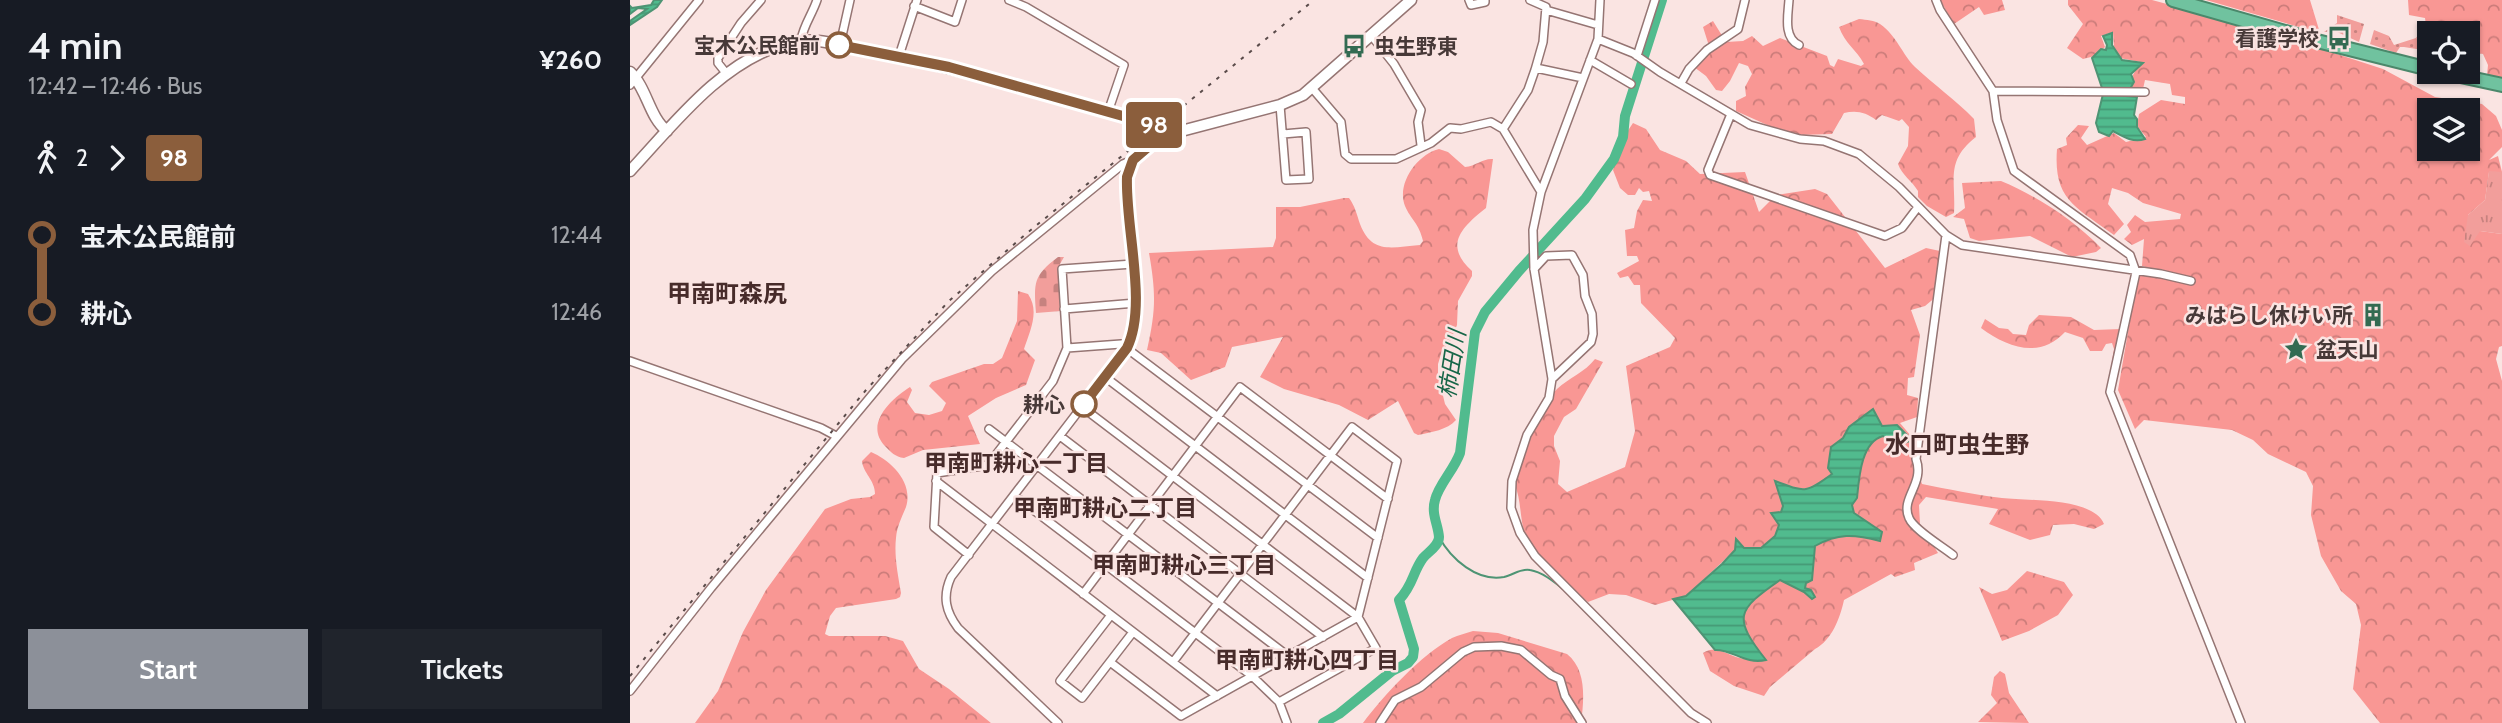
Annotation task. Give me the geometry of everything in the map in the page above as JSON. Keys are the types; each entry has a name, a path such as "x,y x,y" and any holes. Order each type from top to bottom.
{"highway":[{"path":"2173,0 2417,66"},
{"path":"2480,80 2502,85"}],"street":[{"path":"667,131 661,127 632,77 699,0"},
{"path":"726,73 718,63 718,58 741,23 761,0"},
{"path":"801,40 803,26 813,12 817,0"},
{"path":"839,45 850,0"},
{"path":"900,56 916,3 955,22 962,0"},
{"path":"1009,0 1026,7 1124,65 1108,111"},
{"path":"630,171 710,86 726,73 778,45 801,40 900,56 1169,129 1192,129 1280,105 1303,95 1411,0"},
{"path":"1469,0 1471,5 1485,0"},
{"path":"1503,129 1528,90 1543,42 1546,7 1530,0"},
{"path":"1600,0 1598,39 1541,192 1533,230 1532,251 1552,379 1549,398 1527,435 1512,481 1511,508 1520,533 1535,556 1691,713 1707,723"},
{"path":"1638,57 1655,0"},
{"path":"1681,83 1689,69 1707,50 1738,29 1745,0"},
{"path":"1789,0 1789,37 1793,43 1799,45"},
{"path":"1936,0 1993,91 1997,120 2014,171 2130,255 2136,272 2110,392 2241,723"},
{"path":"1546,10 1598,25"},
{"path":"1370,35 1394,64 1421,110 1418,122 1421,145"},
{"path":"1598,39 1638,57 1750,125 1800,139 1843,146 1859,154 1899,187 1945,235 1962,245 2191,281"},
{"path":"1590,60 1631,84"},
{"path":"1536,68 1583,78"},
{"path":"1312,88 1340,122 1348,158 1396,159 1421,145 1431,143 1450,128 1461,129 1490,122 1503,129 1541,192"},
{"path":"1993,91 2145,92"},
{"path":"1280,105 1286,180 1309,179 1306,132 1283,134"},
{"path":"1731,114 1708,170 1710,174 1873,234 1885,236 1902,228 1918,207"},
{"path":"630,691 836,436 902,359 970,290 1169,129"},
{"path":"1058,723 958,628 950,617 946,598 948,584 1127,348 1135,327 1136,303 1127,184 1133,160"},
{"path":"1945,235 1916,458 1920,469 1907,502 1909,518 1915,526 1953,555"},
{"path":"1534,266 1546,256 1572,255 1583,275 1585,296 1592,314 1591,342 1552,379"},
{"path":"969,555 934,527 937,473 988,465 1053,381 1067,348 1062,269 1133,264"},
{"path":"1065,309 1136,303"},
{"path":"1067,348 1121,344 1378,538"},
{"path":"630,362 821,428 836,436"},
{"path":"1105,377 1368,578"},
{"path":"1083,594 1240,387 1388,499"},
{"path":"1082,407 1358,617 1376,648 1279,702"},
{"path":"1110,662 1181,716 1358,617 1397,461 1352,427 1173,662"},
{"path":"989,429 1287,656"},
{"path":"1060,436 1323,637"},
{"path":"936,481 1217,696"},
{"path":"1015,496 1252,676 1279,702 1287,723"},
{"path":"1111,615 1060,681 1082,698 1133,632"},
{"path":"1380,723 1395,700 1421,687 1463,652 1475,647 1502,646 1521,650 1551,675 1560,679 1565,696 1582,723"}],"green space":[{"path":"1940,0 2002,0 2005,10 1984,15 1979,7 1954,24"},
{"path":"2068,0 2152,0 2260,29 2383,69 2442,98 2417,98 2417,161 2480,161 2480,104 2496,116 2502,130 2502,147 2489,160 2498,156 2502,172 2489,172 2485,200 2468,215 2480,231 2502,234 2502,346 2499,347 2496,359 2502,381 2502,723 2380,723 2353,689 2361,625 2356,604 2341,591 2321,556 2311,515 2313,486 2306,472 2268,454 2253,440 2232,430 2144,420 2135,429 2118,390 2138,274 2163,277 2163,272 2142,266 2144,239 2132,245 2124,239 2131,232 2127,225 2135,215 2145,222 2180,219 2181,214 2143,203 2128,193 2112,188 2108,204 2124,224 2114,235 2079,209 2064,192 2059,180 2057,149 2067,145 2066,138 2078,125 2089,126 2081,138 2087,145 2114,133 2126,142 2146,137 2137,126 2139,114 2161,100 2185,104 2185,97 2172,95 2170,84 2145,80 2143,89 2132,87 2133,75 2140,62 2120,58 2114,47 2113,32 2101,36 2105,47 2095,56 2083,59 2067,48 2083,24 2068,5"},
{"path":"2206,0 2310,0 2320,33"},
{"path":"2408,0 2502,0 2502,78 2487,75 2488,65 2483,54 2480,54 2480,21 2425,21 2425,18 2409,15"},
{"path":"2337,15 2364,24 2359,42 2335,31 2324,32 2337,23"},
{"path":"1859,19 1875,22 1886,29 1915,67 1974,119 1976,137 1966,146 1956,163 1954,213 1946,217 1918,197 1918,191 1898,164 1908,146 1909,127 1902,119 1899,121 1882,115 1876,120 1865,113 1848,112 1844,113 1832,134 1799,135 1783,132 1736,111 1736,101 1746,96 1745,87 1752,74 1748,66 1739,63 1722,91 1716,90 1706,76 1694,67 1709,46 1703,27 1713,21 1726,42 1743,41 1752,36 1763,46 1780,38 1827,56 1830,65 1834,67 1838,59 1861,66 1864,64 1839,27"},
{"path":"2374,30 2389,36 2394,45 2417,39 2417,49 2400,47 2396,53 2370,44"},
{"path":"1633,123 1646,129 1660,150 1686,161 1700,174 1745,172 1759,212 1776,195 1815,189 1827,194 1885,268 1926,248 1940,251 1937,296 1925,306 1911,310 1920,335 1914,377 1908,378 1907,395 1918,398 1917,417 1900,423 1916,442 1915,462 1922,484 1992,497 2073,505 2097,515 2104,524 2094,529 2074,524 2053,525 2050,535 2030,540 1989,524 1998,509 1926,497 1919,505 1920,524 1938,553 1914,563 1915,570 1895,577 1891,574 1844,600 1838,621 1826,640 1770,687 1764,696 1734,686 1710,671 1703,653 1716,650 1739,658 1765,659 1743,623 1748,607 1755,599 1780,580 1812,598 1811,590 1805,588 1806,583 1812,579 1815,546 1831,537 1882,532 1854,513 1852,505 1857,498 1862,462 1870,445 1883,436 1899,445 1911,440 1897,425 1882,426 1873,410 1849,427 1843,438 1831,447 1828,468 1832,474 1805,489 1775,482 1783,506 1781,512 1772,513 1779,525 1775,536 1761,548 1744,548 1736,540 1735,550 1686,596 1655,605 1626,595 1609,594 1588,602 1572,589 1545,563 1526,537 1514,483 1531,433 1549,398 1595,359 1603,362 1576,409 1564,417 1554,436 1554,446 1560,461 1558,484 1567,492 1625,467 1635,431 1626,366 1670,347 1675,338 1641,303 1640,285 1634,285 1628,276 1620,278 1617,273 1639,261 1637,256 1627,256 1625,230 1634,228 1637,211 1643,200 1652,201 1649,191 1643,192 1639,188 1635,195 1628,195 1620,188 1613,170 1625,135"},
{"path":"1439,149 1448,152 1465,167 1493,159 1486,208 1463,229 1457,245 1463,262 1472,271 1472,276 1458,301 1457,325 1438,364 1445,404 1456,420 1448,426 1418,435 1414,433 1398,401 1368,420 1339,405 1284,389 1260,377 1283,337 1232,347 1225,367 1191,380 1161,353 1147,350 1154,302 1149,253 1273,247 1276,238 1276,207 1300,207 1344,198 1349,198 1365,234 1377,245 1420,245 1423,241 1405,206 1404,188 1406,179 1417,163"},
{"path":"2489,171 2502,172 2502,234 2480,231 2470,246 2464,242 2468,215 2485,200"},
{"path":"2001,181 2054,210 2101,248 2096,252 2072,257 2030,236 1979,241 1970,238 1964,219 1953,217 1965,208 1962,183"},
{"path":"1058,257 1064,257 1060,264 1061,311 1036,313 1037,281 1044,269"},
{"path":"1018,291 1028,294 1034,314 1024,349 1035,360 1026,385 996,398 968,416 980,444 923,450 904,458 893,454 879,438 877,429 882,413 888,405 910,387 912,390 907,402 915,413 929,415 942,411 946,403 929,386 932,382 984,364 993,364 1002,358 1017,321"},
{"path":"2039,315 2071,317 2094,330 2121,329 2115,381 2110,373 2114,349 2112,343 2106,344 2102,351 2090,351 2083,338 2065,332 2045,346 2024,348 2002,341 1981,328 1985,319 2013,334 2026,335 2029,325"},
{"path":"871,452 893,466 907,489 908,498 897,530 896,545 900,597 836,608 830,616 825,634 885,636 903,641 919,669 991,723 695,723 718,691 743,632 766,590 825,509 851,499 875,494 862,461"},
{"path":"2027,571 2064,582 2073,595 2058,615 2029,631 2002,641 1979,587 1992,594 2007,590"},
{"path":"1473,631 1498,633 1567,654 1578,668 1583,686 1581,723 1363,723 1381,700 1416,665 1440,645"},
{"path":"2000,671 2005,674 2009,693 2029,723 1978,722 1997,703 1991,695 1994,677"}],"shaded area":[{"path":"654,0 662,0 657,7 630,25 630,21 647,9 638,8 630,14 630,6 651,5"},
{"path":"2112,33 2112,45 2122,60 2143,63 2131,74 2134,82 2130,89 2102,88 2092,58 2101,49 2106,50 2103,36"},
{"path":"2103,94 2137,97 2134,115 2137,127 2145,139 2133,140 2113,131 2109,136 2099,132 2096,123"},
{"path":"1873,409 1882,426 1897,425 1912,440 1899,445 1883,436 1870,445 1862,462 1857,498 1852,505 1854,513 1882,532 1880,541 1846,536 1815,546 1812,580 1806,583 1805,588 1811,590 1815,597 1812,599 1780,580 1755,599 1744,615 1744,624 1766,660 1745,659 1715,650 1673,599 1686,596 1722,564 1735,550 1736,539 1744,548 1761,548 1775,536 1779,525 1771,513 1781,512 1783,506 1775,481 1805,489 1832,474 1828,468 1831,447 1843,438 1849,427"}],"waterway":[{"name":"柿田川","path":"1323,723 1339,714 1413,657 1414,649 1399,600 1408,589 1423,558 1439,540 1434,505 1437,494 1460,453 1475,332 1485,312 1585,199 1614,159 1623,137 1625,116 1662,0"},
{"path":"1439,537 1458,561 1484,576 1504,577 1530,570 1543,575 1563,589"},
{"path":"1574,600 1674,700"}],"railway":[{"path":"630,676 866,390 949,301 1027,233 1314,0"}],"bus line":[{"name":"98","path":"839,45 949,67 1169,129 1133,160 1129,169 1127,184 1135,327 1127,348 1084,404"}],"place":[{"name":"看護学校","path":"2339,38"},
{"name":"宝木公民館前","path":"839,45"},
{"name":"虫生野東","path":"1354,46"},
{"name":"みはらし休けい所","path":"2373,315"},
{"name":"盆天山","path":"2296,349"},
{"name":"耕心","path":"1084,404"}],"district":[{"name":"甲南町森尻","path":"727,293"},
{"name":"水口町虫生野","path":"1957,444"},
{"name":"甲南町耕心一丁目","path":"1016,463"},
{"name":"甲南町耕心二丁目","path":"1105,508"},
{"name":"甲南町耕心三丁目","path":"1184,565"},
{"name":"甲南町耕心四丁目","path":"1307,660"}]}
